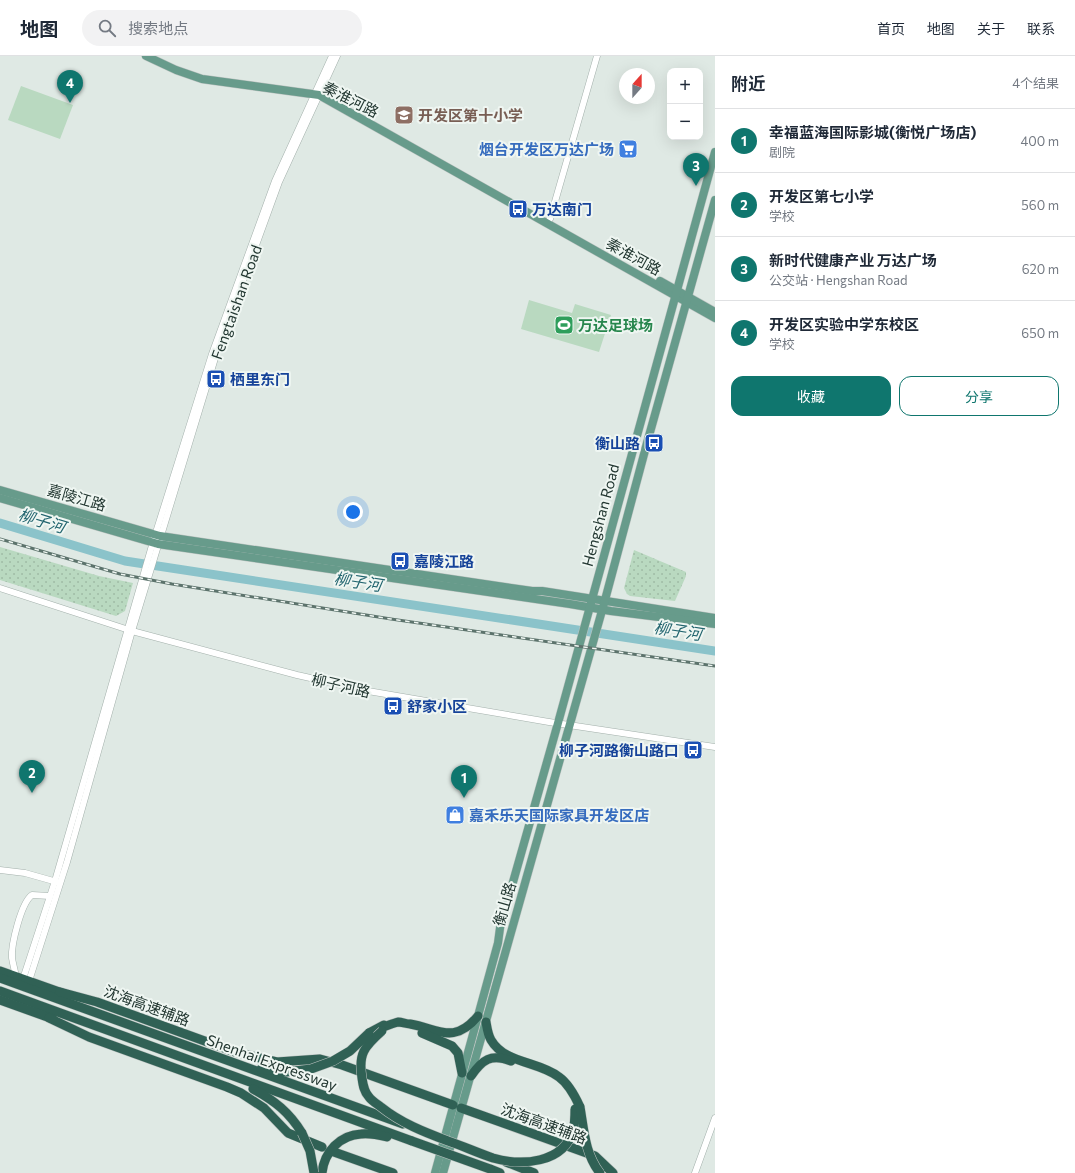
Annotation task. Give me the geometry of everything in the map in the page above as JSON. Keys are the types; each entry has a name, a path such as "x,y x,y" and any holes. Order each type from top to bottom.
{"highway":[{"path":"0,971 116,1014 179,1044"},
{"name":"Shenhai Expressway","path":"0,978 534,1173"},
{"name":"Shenhai Expressway","path":"0,991 500,1173"},
{"name":"沈海高速辅路","path":"60,992 97,1002 235,1052 277,1062 320,1059 342,1065 595,1156 613,1173"},
{"path":"0,1000 49,1018 175,1055"},
{"path":"215,1057 268,1070 286,1072 312,1069 333,1061 350,1051 369,1032 384,1025 386,1026 398,1022 417,1025 444,1033 451,1033 458,1032 468,1027 478,1016"},
{"path":"49,1018 89,1037 241,1093 264,1108 288,1133 322,1147"},
{"path":"486,1022 491,1042 497,1047 512,1057 547,1070 558,1076 574,1094 587,1149 595,1167 600,1173"},
{"path":"416,1129 393,1116 369,1098 363,1086 360,1065 362,1053 372,1040 382,1031 396,1028 408,1028 443,1041 452,1046 458,1053 462,1073"},
{"path":"471,1076 480,1064 486,1060 498,1058 506,1059 552,1077 565,1088 577,1108 571,1135 559,1151 549,1158 535,1161 518,1161 495,1158"},
{"path":"210,1068 274,1101 291,1117 302,1133 310,1151 314,1173"},
{"path":"322,1173 326,1157 332,1149 343,1140 355,1135 371,1134 412,1141"},
{"path":"334,1152 393,1173"}],"main road":[{"name":"秦淮河路","path":"146,56 176,70 202,79 318,93 676,293 715,312"},
{"name":"秦淮河路","path":"154,56 177,66 202,74 318,93 550,218 676,293"},
{"name":"Hengshan Road","path":"457,1107 462,1073 498,943 500,928 588,617 715,152"},
{"name":"Hengshan Road","path":"599,618 715,200"},
{"name":"秦淮河路","path":"687,299 715,318"},
{"name":"嘉陵江路","path":"0,490 156,543 532,591 542,591 715,618"},
{"name":"嘉陵江路","path":"0,498 156,543 602,610 715,624"},
{"name":"衡山路","path":"443,1173 457,1107 471,1076 599,618"},
{"path":"435,1173 457,1107"}],"street":[{"name":"Fengtaishan Road","path":"58,882 156,543 216,356 279,182 318,93 332,56"},
{"name":"Fengtaishan Road","path":"318,93 337,56"},
{"path":"550,218 597,56"},
{"name":"柳子河路","path":"0,588 130,631 297,675 368,691 558,723 715,747"},
{"path":"0,870 25,873 58,882"},
{"path":"23,979 50,896 58,882"},
{"path":"23,979 58,882"},
{"path":"23,979 12,957 15,933 26,902 32,895 50,896"},
{"path":"695,1173 715,1118"}],"green space":[{"path":"21,86 73,105 60,139 8,120"},
{"name":"万达足球场","path":"529,300 572,313 575,304 611,315 599,352 521,329"},
{"path":"0,547 99,576 133,583 125,611 116,616 0,580"},
{"path":"634,550 686,572 686,576 675,601 630,596 627,594 624,588"}],"waterway":[{"name":"柳子河","path":"0,523 125,561 715,651"}],"railway":[{"path":"0,539 120,574 172,584 391,619 715,666"}],"place":[{"name":"开发区实验中学东校区","path":"70,103"},
{"name":"开发区第十小学","path":"404,115"},
{"name":"烟台开发区万达广场","path":"628,149"},
{"name":"新时代健康产业 万达广场","path":"696,186"},
{"name":"万达南门","path":"518,209"},
{"name":"万达足球场","path":"564,325"},
{"name":"栖里东门","path":"216,379"},
{"name":"衡山路","path":"654,443"},
{"name":"嘉陵江路","path":"400,561"},
{"name":"舒家小区","path":"393,706"},
{"name":"柳子河路衡山路口","path":"693,750"},
{"name":"开发区第七小学","path":"32,793"},
{"name":"幸福蓝海国际影城(衡悦广场店)","path":"464,798"},
{"name":"嘉禾乐天国际家具开发区店","path":"455,815"}]}
